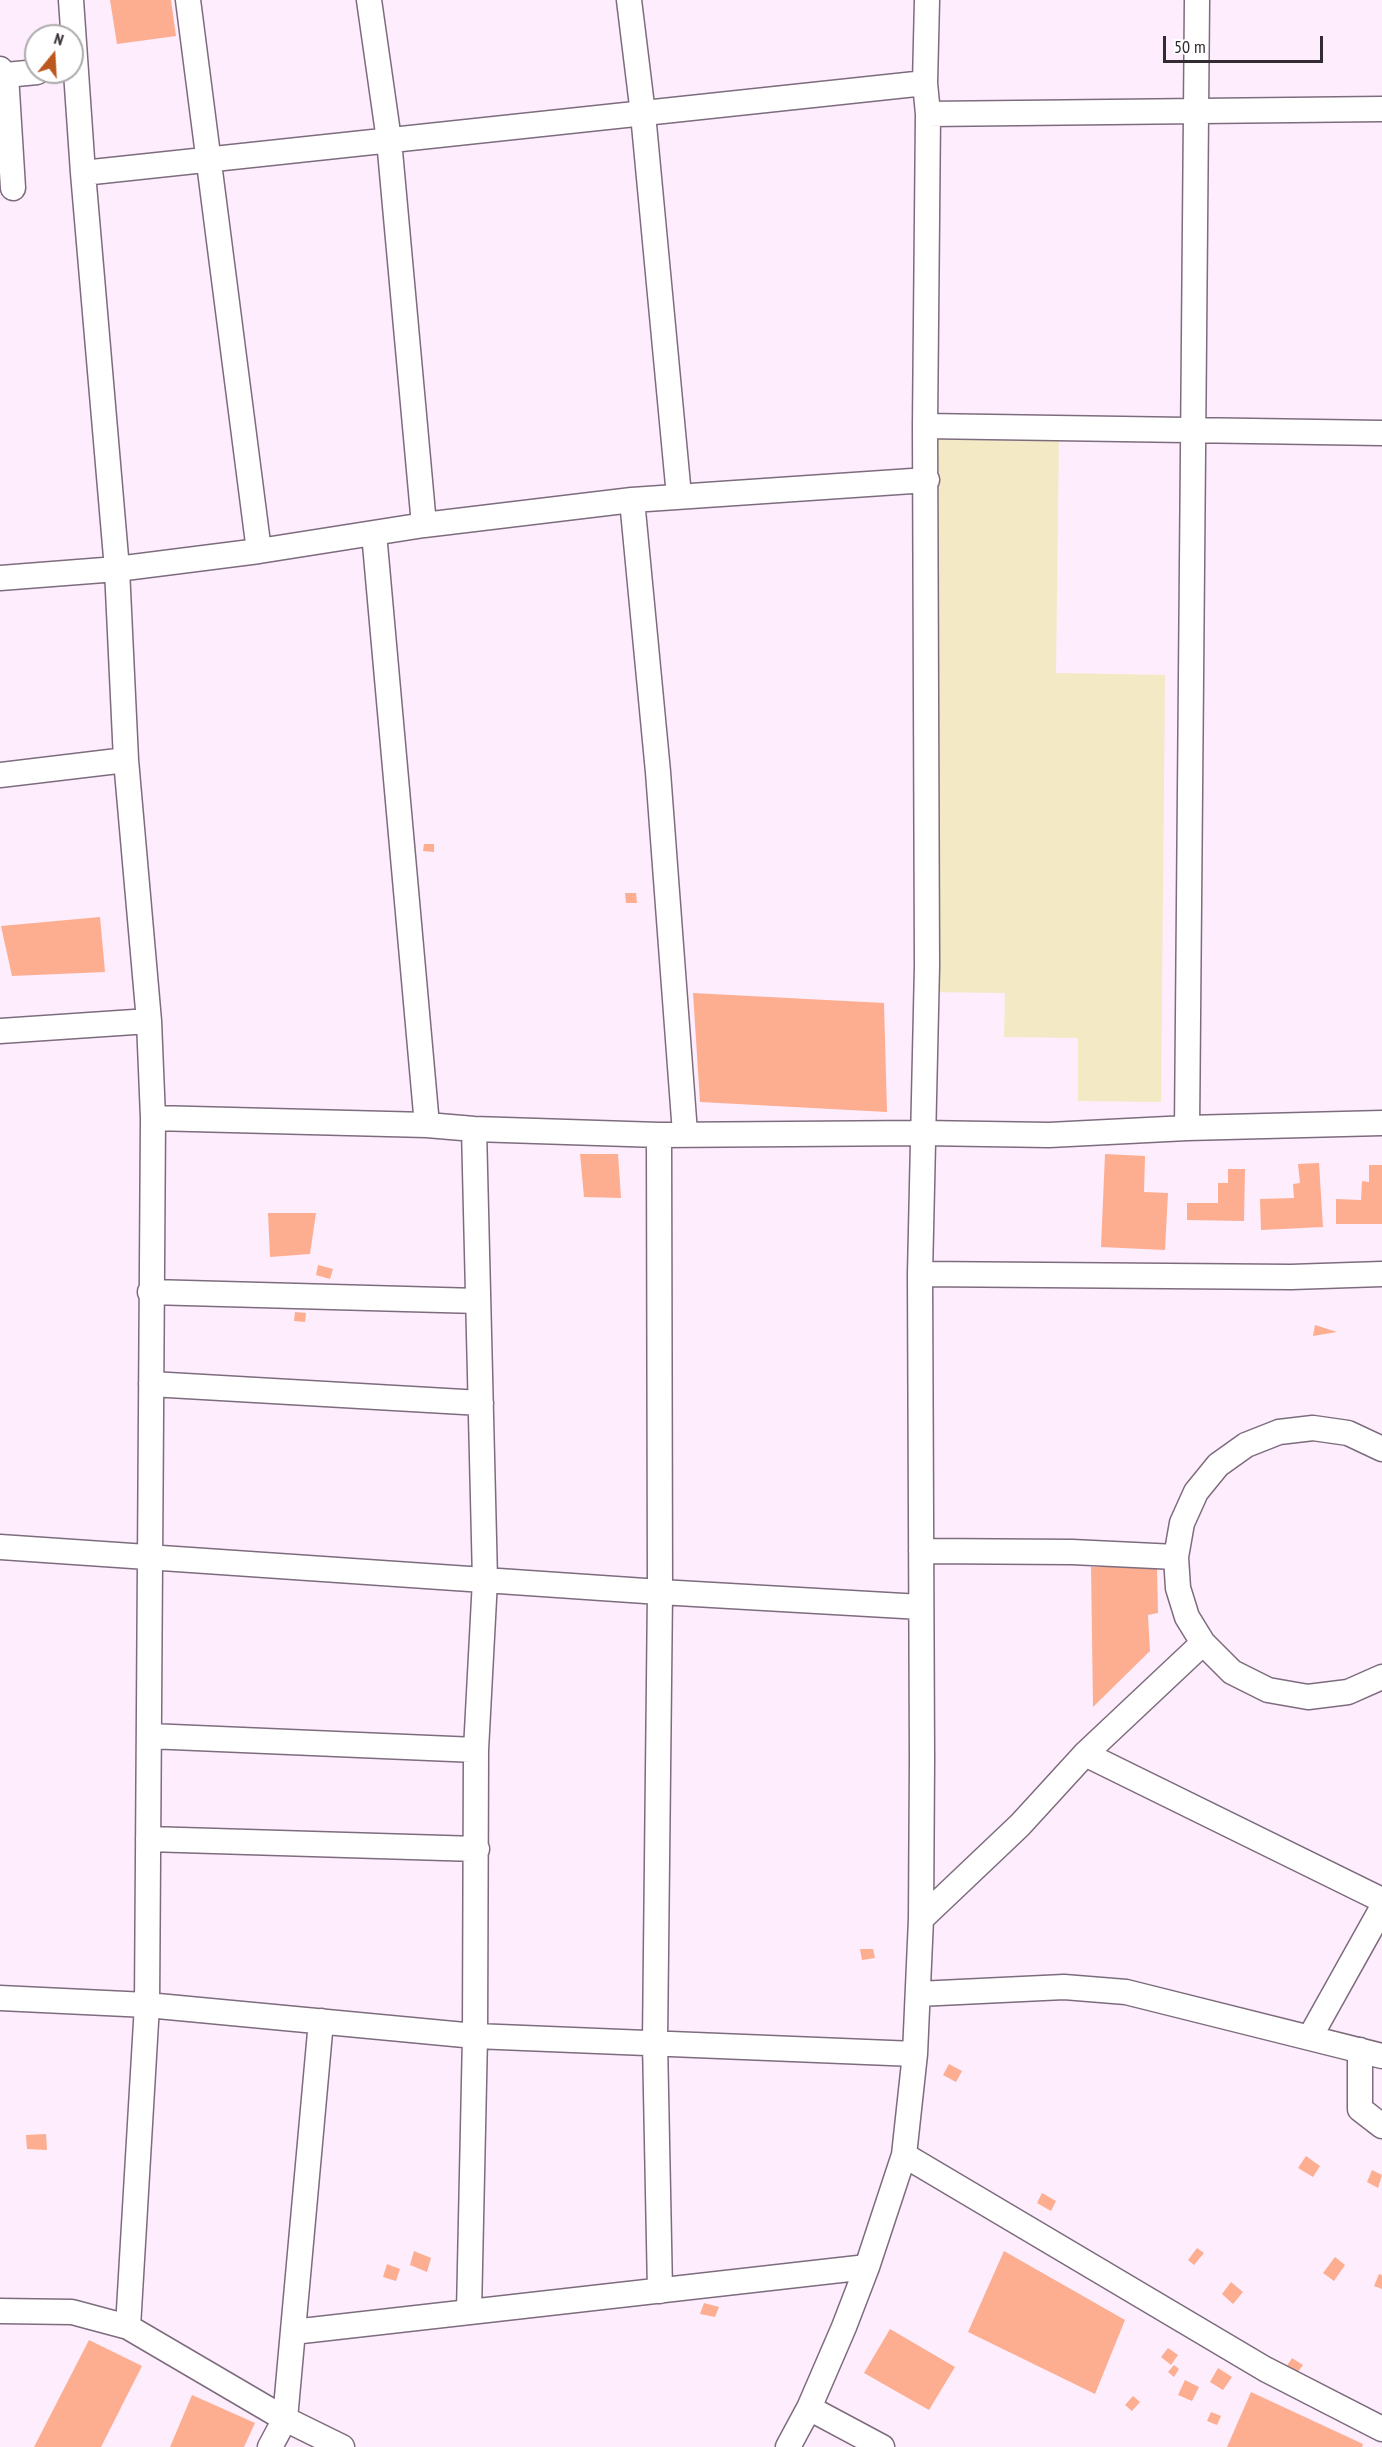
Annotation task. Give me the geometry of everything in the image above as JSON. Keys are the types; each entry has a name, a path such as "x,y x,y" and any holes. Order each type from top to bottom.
{"street":[{"path":"71,0 72,24"},
{"path":"188,0 259,551"},
{"path":"369,0 389,140 424,525"},
{"path":"628,0 643,114 679,496"},
{"path":"788,2447 809,2408 867,2267 904,2154 915,2054 921,1919 920,1274 927,966 925,426 928,114 924,83 927,0"},
{"path":"1187,1128 1197,0"},
{"path":"13,188 3,72 24,72"},
{"path":"83,173 924,83"},
{"path":"75,84 117,569 126,760 149,1021 153,1118 150,1292 151,1557 147,2005 128,2327"},
{"path":"928,114 1382,109"},
{"path":"925,426 1382,434"},
{"path":"0,578 117,569 259,551 424,525 632,500 927,480"},
{"path":"632,500 658,772 685,1133"},
{"path":"374,533 427,1125"},
{"path":"0,775 126,760"},
{"path":"0,1030 149,1021"},
{"path":"153,1118 659,1134 922,1132 1049,1135 1187,1128 1382,1123"},
{"path":"469,2312 475,2036 476,1750 485,1580 474,1129"},
{"path":"659,1134 660,1592 655,2042 660,2291"},
{"path":"920,1274 1291,1277 1382,1274"},
{"path":"150,1292 478,1301"},
{"path":"151,1384 481,1403"},
{"path":"1382,1449 1348,1433 1313,1428 1279,1432 1246,1445 1218,1465 1196,1492 1182,1523 1176,1557 1178,1588 1187,1617 1203,1643 1232,1672 1268,1690 1308,1697 1348,1692 1382,1677"},
{"path":"0,1547 660,1592 921,1607"},
{"path":"921,1551 1072,1552 1176,1557"},
{"path":"921,1919 1020,1825 1085,1754 1203,1643"},
{"path":"149,1736 476,1750"},
{"path":"1085,1754 1382,1900"},
{"path":"148,1839 477,1849"},
{"path":"1310,2037 1382,1908"},
{"path":"918,1994 1064,1987 1126,1992 1371,2053 1360,2109 1382,2126"},
{"path":"0,1998 147,2005 475,2036 915,2054"},
{"path":"270,2447 285,2419 321,2021"},
{"path":"904,2154 1265,2368 1382,2429"},
{"path":"293,2332 867,2267"},
{"path":"0,2311 72,2312 128,2327 285,2419 342,2447"},
{"path":"809,2408 882,2447"}],"sand":[{"path":"928,430 1059,431 1056,673 1165,675 1161,1102 1078,1101 1078,1038 1004,1037 1005,993 923,992"}],"building":[{"path":"110,0 171,0 176,36 117,44"},
{"path":"424,844 434,844 434,852 423,851"},
{"path":"625,893 636,893 637,903 626,903"},
{"path":"100,917 105,972 12,976 1,926"},
{"path":"693,993 884,1003 887,1112 700,1102"},
{"path":"580,1154 618,1154 621,1198 584,1197"},
{"path":"1105,1154 1145,1156 1144,1192 1168,1193 1165,1250 1101,1247"},
{"path":"1319,1163 1323,1227 1261,1230 1260,1199 1294,1198 1293,1184 1300,1183 1298,1164"},
{"path":"1369,1165 1382,1165 1382,1224 1336,1224 1336,1199 1361,1200 1362,1181 1369,1182"},
{"path":"1228,1169 1245,1169 1244,1221 1187,1220 1187,1203 1218,1203 1218,1183 1228,1183"},
{"path":"268,1213 316,1213 310,1254 270,1257"},
{"path":"318,1265 333,1269 330,1279 316,1275"},
{"path":"295,1312 306,1313 305,1322 294,1321"},
{"path":"1315,1325 1337,1332 1313,1336"},
{"path":"1157,1566 1158,1613 1148,1615 1150,1651 1093,1707 1091,1567"},
{"path":"860,1949 873,1949 875,1958 862,1960"},
{"path":"949,2064 962,2071 956,2082 943,2075"},
{"path":"46,2134 47,2150 27,2149 26,2135"},
{"path":"1306,2156 1320,2166 1313,2177 1298,2168"},
{"path":"1372,2170 1382,2175 1378,2188 1367,2182"},
{"path":"1042,2193 1056,2201 1051,2211 1037,2203"},
{"path":"1197,2248 1204,2253 1194,2265 1188,2260"},
{"path":"414,2251 431,2258 427,2272 410,2265"},
{"path":"1004,2251 1125,2320 1095,2394 968,2332"},
{"path":"1335,2257 1345,2265 1334,2281 1323,2273"},
{"path":"387,2264 400,2269 396,2281 383,2277"},
{"path":"1379,2274 1382,2275 1382,2289 1374,2286"},
{"path":"1231,2282 1243,2292 1233,2304 1222,2294"},
{"path":"704,2303 719,2307 715,2317 700,2314"},
{"path":"890,2329 955,2367 929,2410 864,2373"},
{"path":"89,2340 142,2366 101,2447 34,2447"},
{"path":"1168,2348 1178,2355 1171,2365 1161,2357"},
{"path":"1292,2358 1303,2365 1295,2376 1285,2369"},
{"path":"1174,2365 1179,2369 1174,2377 1168,2372"},
{"path":"1218,2368 1232,2377 1223,2390 1210,2382"},
{"path":"1185,2380 1199,2387 1192,2401 1178,2395"},
{"path":"1251,2392 1363,2444 1362,2447 1227,2447"},
{"path":"192,2395 255,2423 244,2447 170,2447"},
{"path":"1133,2396 1140,2402 1132,2411 1125,2405"},
{"path":"1211,2412 1221,2416 1217,2425 1207,2421"}]}
